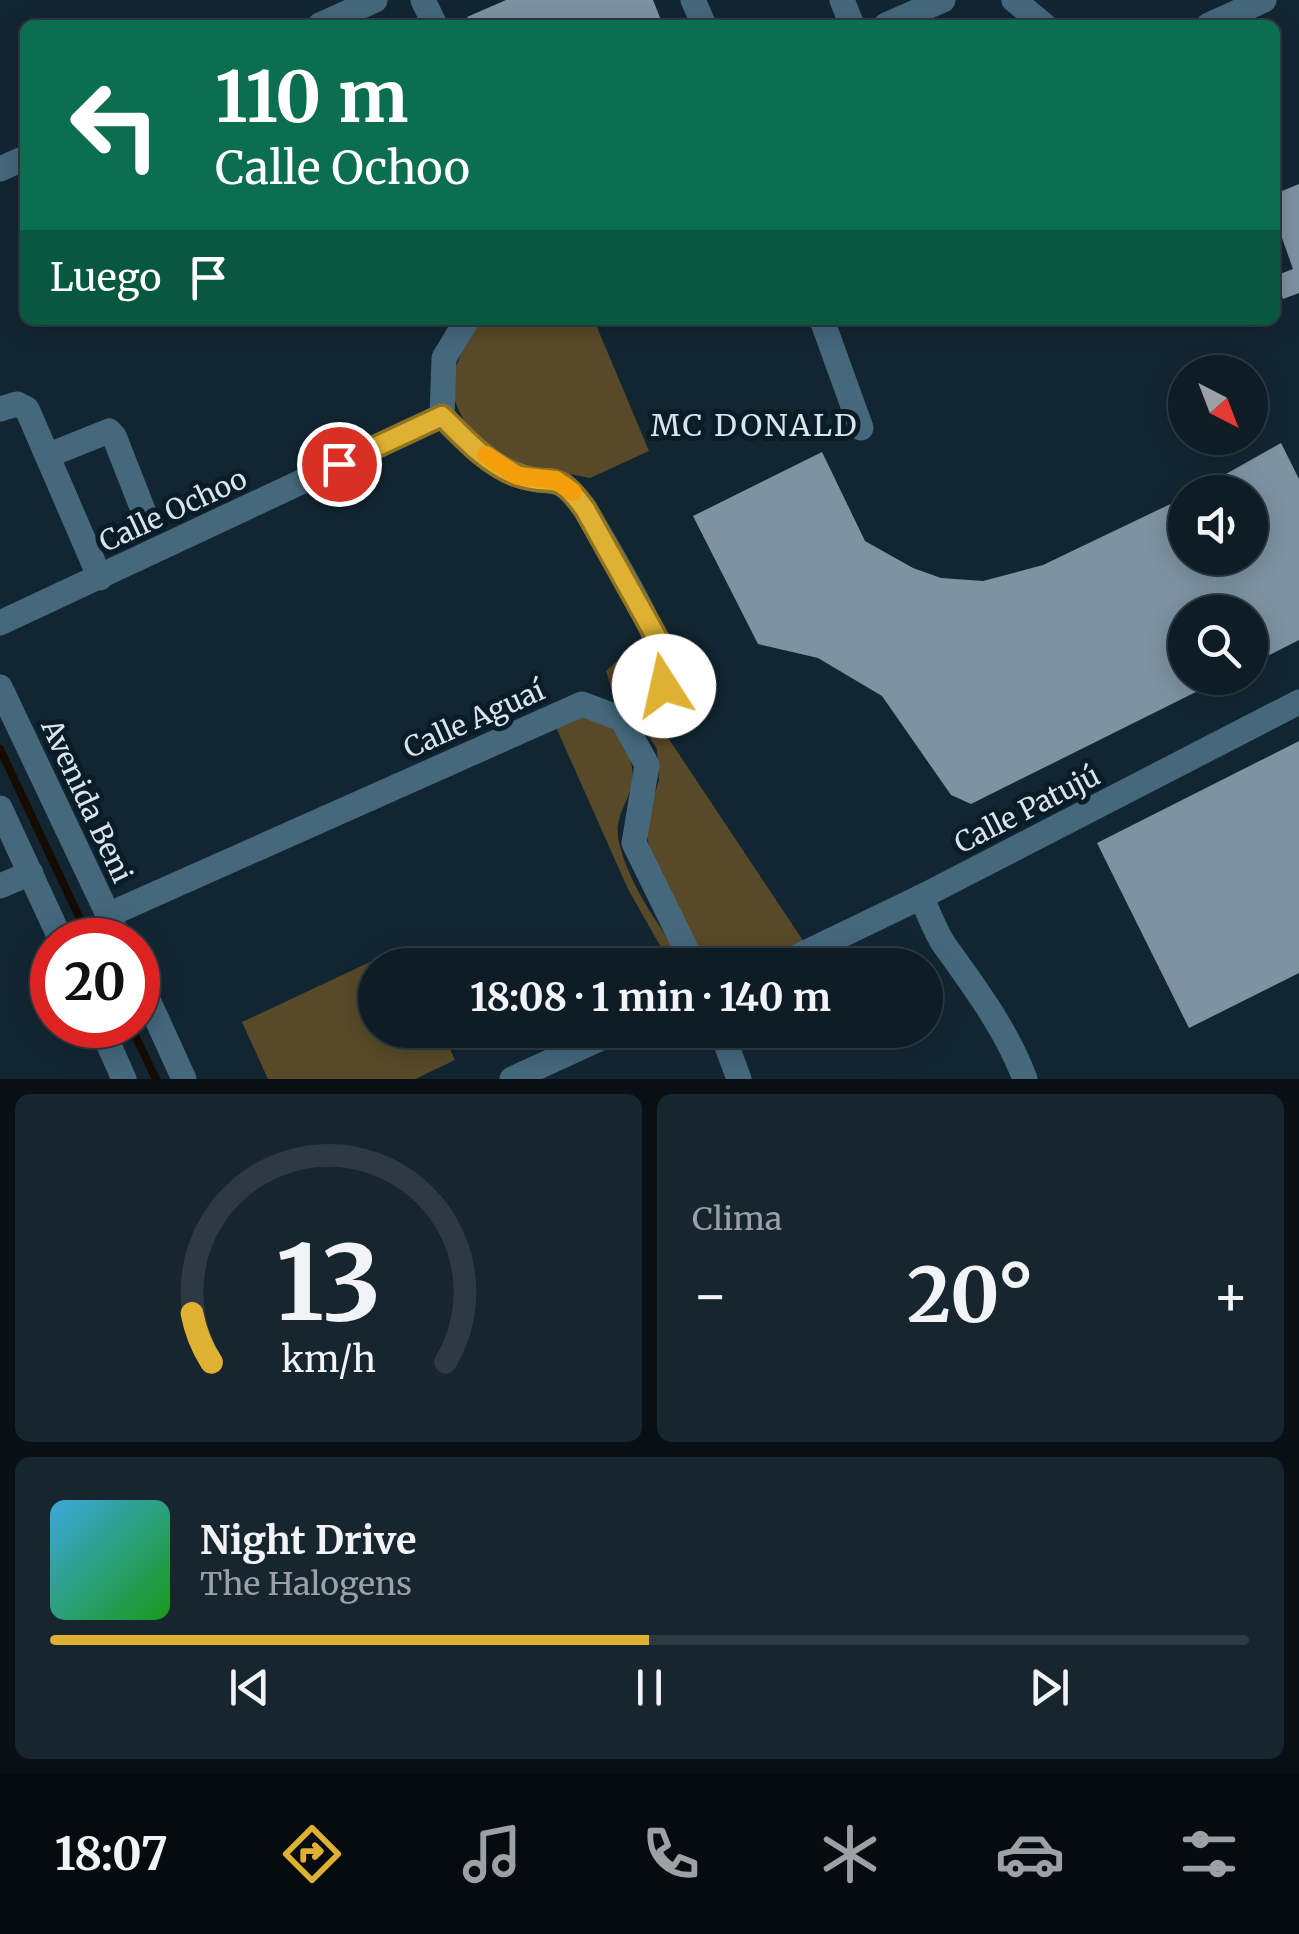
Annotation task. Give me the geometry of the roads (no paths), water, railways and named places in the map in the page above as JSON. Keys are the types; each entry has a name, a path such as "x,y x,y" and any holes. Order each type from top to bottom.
{"street":[{"path":"331,20 375,0"},
{"path":"897,20 943,0"},
{"path":"1014,0 1038,20"},
{"path":"1220,20 1264,0"},
{"path":"464,325 444,358 442,416 475,448 518,476 556,480 570,489 658,640 667,669 664,686 650,702 622,719 647,765 634,842 686,948"},
{"path":"824,325 861,428"},
{"path":"0,409 16,404 27,409 100,578"},
{"name":"Calle Ochoo","path":"0,623 442,416"},
{"path":"49,455 109,431 147,520"},
{"name":"Avenida Beni","path":"0,687 109,918"},
{"name":"Calle Patujú","path":"815,948 1299,702"},
{"name":"Calle Aguaí","path":"108,915 582,704 622,719"},
{"path":"0,808 51,918"},
{"path":"0,886 30,872"},
{"path":"921,897 944,944 998,1020 1026,1079"},
{"path":"160,1026 184,1079"},
{"path":"110,1048 124,1079"},
{"path":"512,1079 580,1048"},
{"path":"728,1048 739,1079"}],"waterway":[{"path":"0,749 80,918"},
{"path":"141,1048 156,1079"}],"district":[{"name":"MC DONALD","path":"755,425"}]}
